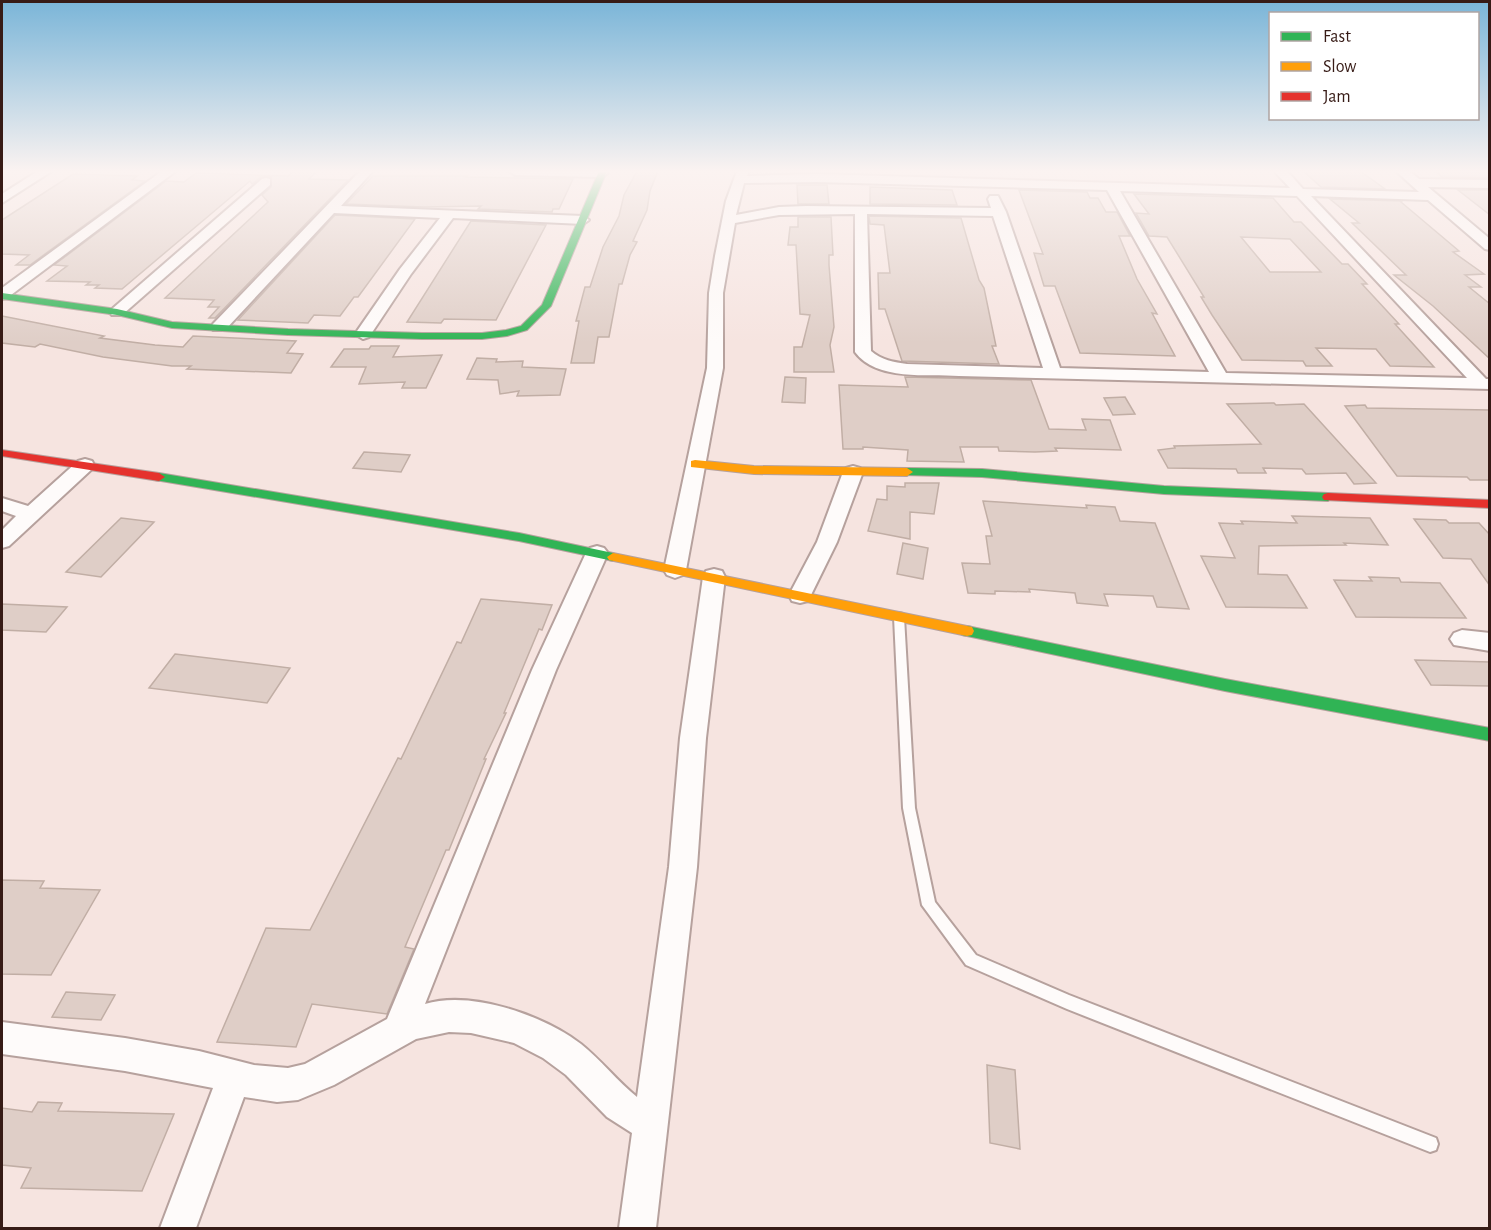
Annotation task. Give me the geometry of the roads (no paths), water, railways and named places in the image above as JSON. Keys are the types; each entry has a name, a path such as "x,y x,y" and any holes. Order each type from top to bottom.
{"street":[{"path":"2,295 92,228"},
{"path":"117,312 213,228"},
{"path":"219,327 312,228"},
{"path":"363,334 405,272 438,228"},
{"path":"2,295 117,312 172,325 363,334 482,336 524,328 536,318 546,306 579,228"},
{"path":"675,570 715,368 716,293 728,228"},
{"path":"861,228 863,352 867,358 876,363 894,367 1053,373 1486,384"},
{"path":"1005,228 1053,373"},
{"path":"1135,228 1220,376"},
{"path":"1336,228 1486,384"},
{"path":"1469,228 1490,246"},
{"path":"2,453 519,537 800,594 1225,685 1490,735"},
{"path":"695,464 754,470 854,472 905,470 982,473 1164,490 1490,504"},
{"path":"2,541 85,465"},
{"path":"800,594 827,542 854,472"},
{"path":"2,504 30,514"},
{"path":"400,1028 416,983 462,877 552,651 597,553"},
{"path":"638,1228 683,867 693,738 714,577"},
{"path":"1462,639 1490,642"},
{"path":"2,1038 102,1051 272,1084 289,1085 347,1061 400,1028 423,1019 444,1015 471,1017 506,1024 556,1046 578,1062 624,1111 636,1119 650,1123"},
{"path":"178,1228 235,1076"}],"lane":[{"path":"899,617 911,819 929,905 971,960 1067,1002 1430,1144"}]}
